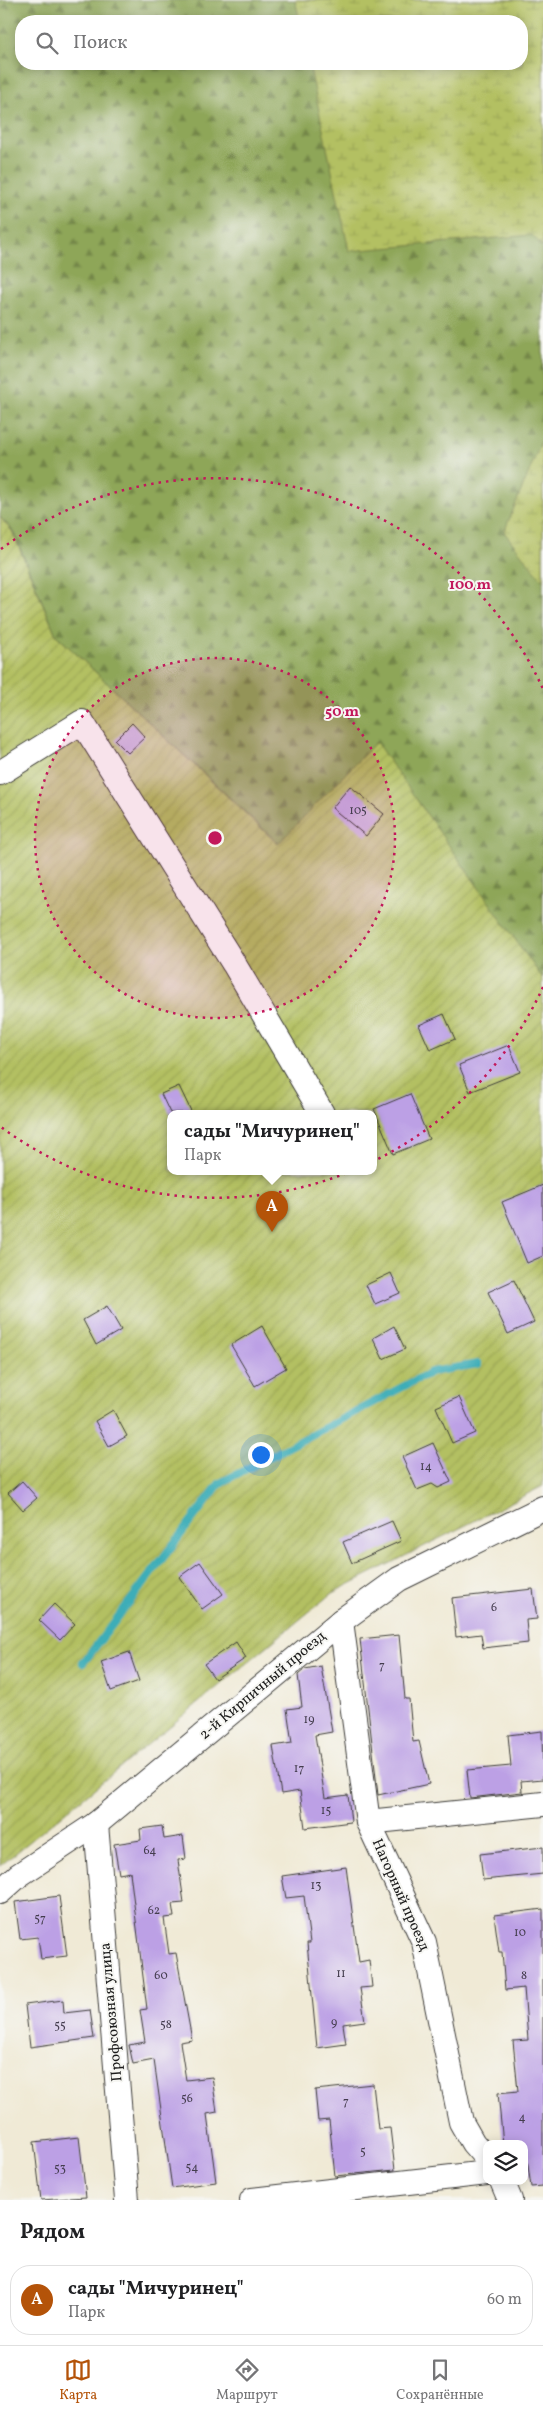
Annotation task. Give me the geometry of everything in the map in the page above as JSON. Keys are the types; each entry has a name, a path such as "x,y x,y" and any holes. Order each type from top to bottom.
{"street":[{"path":"0,773 82,722 234,964 320,1110"},
{"name":"2-й Кирпичный проезд","path":"0,1892 20,1875 96,1824 341,1621 399,1579 543,1508"},
{"name":"Нагорный проезд","path":"341,1621 368,1822 424,1942 461,2122 473,2143 483,2154"},
{"path":"368,1822 543,1804"},
{"name":"Профсоюзная улица","path":"96,1824 128,2200"},
{"path":"252,2200 483,2173"},
{"path":"504,2185 510,2200"}],"green space":[{"path":"0,0 543,0 543,979 376,743 279,844 56,635 13,531 0,517"},
{"path":"295,0 543,0 543,247 532,235 349,251 310,70 528,70 528,15 299,15"},
{"path":"543,438 543,581 504,532"},
{"path":"0,517 12,531 56,635 278,844 376,742 543,979 543,1486 332,1593 0,1866"}],"building":[{"path":"132,723 145,737 128,753 115,740"},
{"path":"350,786 384,814 366,836 332,808"},
{"path":"444,1014 455,1039 430,1050 419,1025"},
{"path":"509,1045 520,1072 470,1092 459,1065"},
{"path":"179,1086 191,1110 169,1110 161,1094"},
{"path":"410,1094 429,1139 393,1154 377,1116 377,1110 374,1109"},
{"path":"543,1185 543,1256 527,1263 502,1202"},
{"path":"391,1273 400,1293 375,1304 366,1285"},
{"path":"514,1280 534,1322 508,1334 488,1292"},
{"path":"107,1306 121,1330 96,1345 83,1320"},
{"path":"262,1326 286,1368 255,1386 231,1345"},
{"path":"394,1326 405,1349 383,1359 373,1338"},
{"path":"459,1397 475,1433 452,1443 436,1407"},
{"path":"113,1410 127,1436 109,1446 95,1421"},
{"path":"433,1443 451,1482 438,1488 432,1484 417,1490 402,1457"},
{"path":"22,1481 37,1498 23,1510 8,1493"},
{"path":"392,1521 401,1541 352,1563 343,1542"},
{"path":"200,1562 223,1594 202,1609 179,1577"},
{"path":"533,1589 537,1619 526,1620 528,1643 483,1648 481,1634 456,1637 452,1598"},
{"path":"54,1604 75,1624 60,1640 39,1620"},
{"path":"399,1635 405,1699 409,1699 413,1742 419,1741 429,1784 378,1795 360,1639"},
{"path":"236,1642 246,1658 215,1679 204,1664"},
{"path":"129,1652 139,1681 111,1691 101,1662"},
{"path":"321,1666 332,1732 315,1735 325,1798 348,1795 351,1822 305,1828 300,1791 281,1794 273,1746 292,1743 287,1709 302,1707 298,1675 305,1669"},
{"path":"542,1731 543,1779 521,1781 522,1792 470,1798 467,1770 511,1766 508,1735"},
{"path":"162,1826 164,1839 183,1836 186,1859 178,1860 184,1903 172,1904 174,1917 164,1918 169,1954 176,1953 192,2040 180,2042 186,2080 212,2077 217,2112 207,2114 216,2182 172,2188 154,2060 133,2064 129,2045 145,2042 140,2010 147,2009 130,1872 119,1874 114,1844 141,1840 140,1829"},
{"path":"543,1847 543,1874 483,1880 480,1854"},
{"path":"346,1867 359,1962 369,1960 372,1987 360,1988 365,2021 343,2024 346,2044 317,2048 307,1943 310,1943 304,1896 286,1898 282,1876"},
{"path":"59,1896 67,1956 41,1959 38,1937 20,1939 15,1902"},
{"path":"543,1909 543,2186 531,2187 528,2166 528,2140 503,2140 498,2093 518,2091 513,2041 528,2040 524,1988 505,1990 502,1952 499,1952 494,1915"},
{"path":"63,2000 64,2013 90,2010 94,2038 30,2047 25,2005"},
{"path":"373,2084 378,2129 390,2128 395,2170 335,2176 329,2120 318,2121 315,2090"},
{"path":"79,2137 86,2197 41,2200 34,2142"}],"waterway":[{"path":"83,1663 220,1483 431,1372 478,1364"}],"place":[{"name":"сады \"Мичуринец\"","path":"272,1232"}]}
